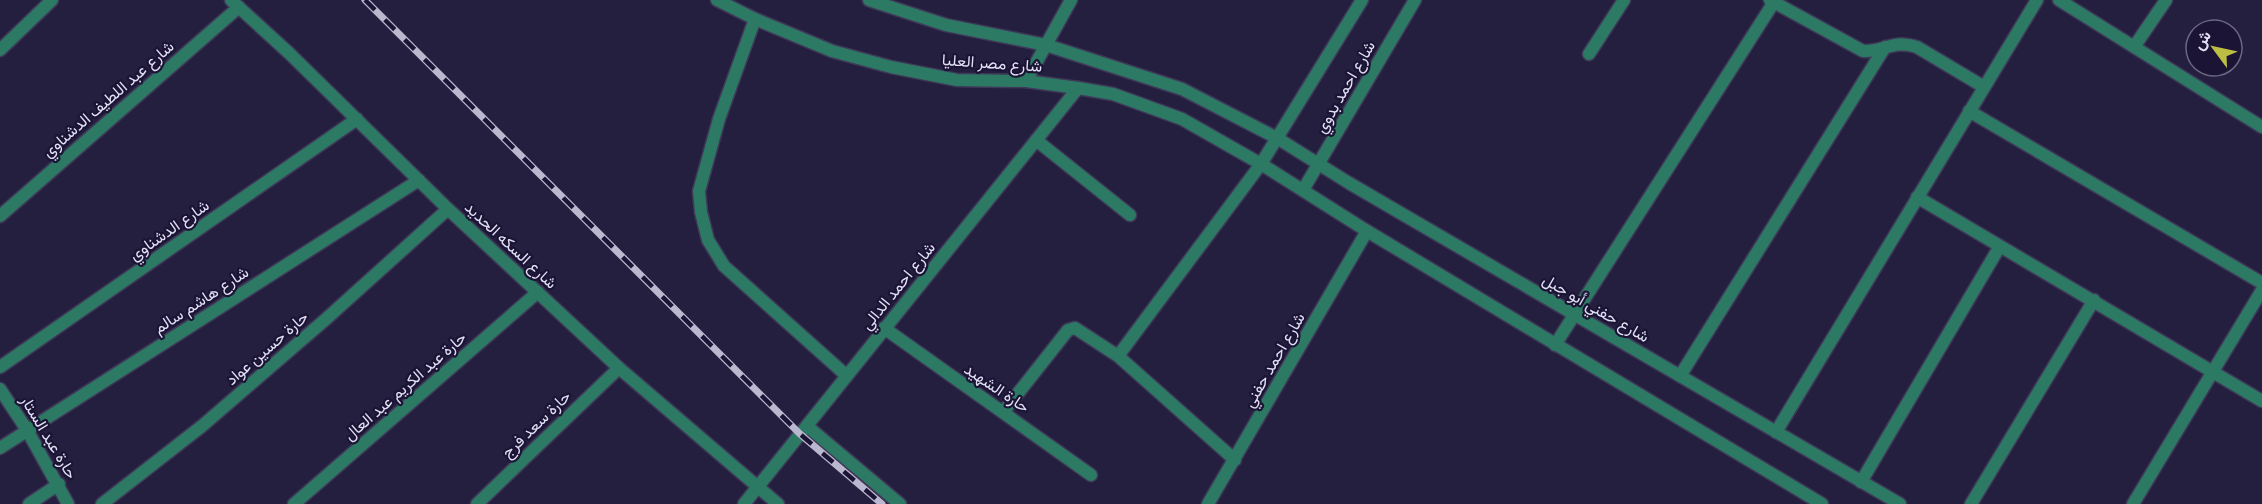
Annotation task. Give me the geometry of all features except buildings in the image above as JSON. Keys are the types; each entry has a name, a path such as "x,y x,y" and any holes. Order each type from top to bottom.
{"street":[{"path":"0,50 52,0"},
{"name":"شارع مصر العليا","path":"717,0 754,19 831,51 891,67 957,80 1026,81 1113,94 1182,119 1261,164"},
{"name":"شارع مصر العليا","path":"869,0 946,25 1047,45 1182,89 1277,138"},
{"path":"1026,81 1071,0"},
{"name":"شارع احمد بدوي","path":"1118,356 1261,164 1362,0"},
{"name":"شارع احمد بدوي","path":"1303,190 1415,0"},
{"path":"1589,54 1624,0"},
{"path":"1776,432 2037,0"},
{"path":"2059,0 2262,127"},
{"path":"2134,47 2166,0"},
{"path":"1555,345 1772,1 1863,51 1873,51 1905,43 1917,47 1984,87"},
{"name":"شارع السكه الحديد","path":"235,3 448,209 619,368 778,504"},
{"name":"شارع عبد اللطيف الدشناوي","path":"0,216 235,3"},
{"path":"754,19 719,119 699,191 701,212 708,240 724,266 847,376"},
{"path":"1680,376 1885,47"},
{"name":"شارع احمد الدالي","path":"744,504 1078,87"},
{"path":"1969,111 2262,283"},
{"name":"شارع الدشناوي","path":"1,364 357,119"},
{"name":"شارع حفني أبو جبل","path":"1277,138 1900,504"},
{"path":"1036,140 1130,215"},
{"path":"1261,164 1555,345 1822,504"},
{"name":"شارع هاشم سالم","path":"0,448 419,180"},
{"path":"1917,197 2262,401"},
{"name":"حارة حسين عواد","path":"102,504 202,426 448,209"},
{"name":"شارع احمد حفني","path":"1208,504 1367,231"},
{"path":"1861,482 2000,246"},
{"path":"2133,504 2262,290"},
{"name":"حارة عبد الكريم عبد العال","path":"294,504 538,292"},
{"path":"1971,504 2094,300"},
{"name":"حارة الشهيد","path":"885,328 951,378 1004,411 1091,475"},
{"path":"1004,411 1070,328 1080,330 1118,356 1235,460"},
{"name":"حارة سعد فرج","path":"477,504 619,368"},
{"name":"حارة عبد الستار","path":"0,389 59,484 68,504"},
{"path":"807,426 900,504"},
{"path":"29,504 59,484"}],"railway":[{"path":"365,0 800,434 882,504"}]}
